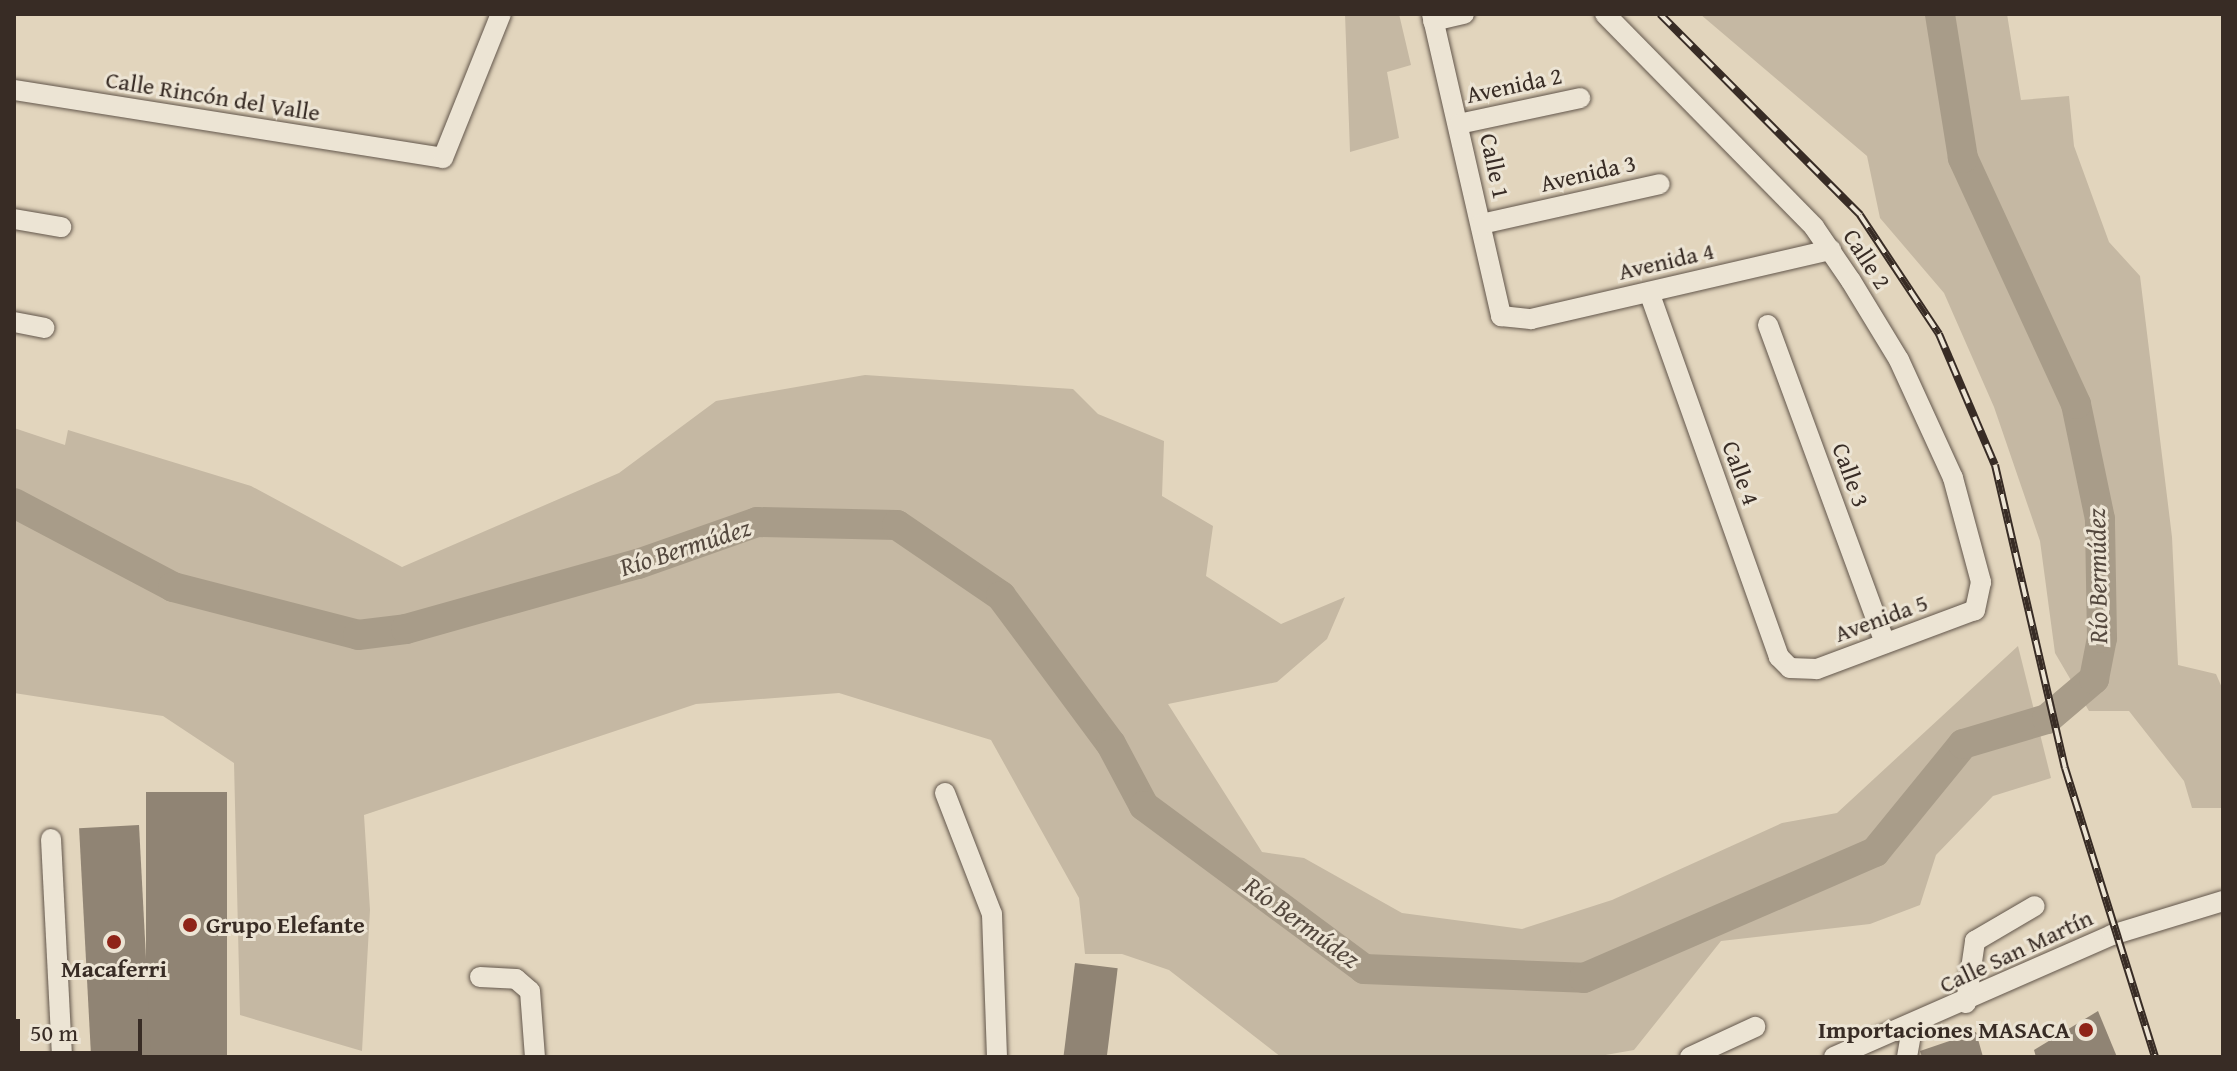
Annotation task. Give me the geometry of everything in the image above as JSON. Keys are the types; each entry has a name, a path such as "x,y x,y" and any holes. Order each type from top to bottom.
{"street":[{"name":"Calle Rincón del Valle","path":"14,90 443,158 501,14"},
{"path":"1433,17 1464,14"},
{"name":"Calle 2","path":"1605,14 1831,250 1924,409 1953,478 1981,597"},
{"name":"Calle 1","path":"1433,17 1481,224 1495,304 1513,320"},
{"name":"Avenida 2","path":"1459,124 1580,98"},
{"name":"Avenida 3","path":"1481,224 1660,184"},
{"path":"14,219 61,227"},
{"name":"Avenida 4","path":"1513,320 1831,250"},
{"name":"Calle 4","path":"1649,292 1779,657 1790,668"},
{"path":"14,322 44,328"},
{"name":"Calle 3","path":"1768,325 1885,643"},
{"name":"Avenida 5","path":"1790,668 1817,669 1963,617 1981,597"},
{"path":"945,793 992,914 997,1057"},
{"path":"51,839 62,1057"},
{"name":"Calle San Martín","path":"1834,1057 1912,1028 2112,935 2223,901"},
{"path":"1966,1003 1975,941 2035,906"},
{"path":"480,977 516,979 530,991 535,1057"},
{"path":"1690,1057 1755,1027"},
{"path":"1907,1057 1912,1028"}],"shaded area":[{"path":"1345,14 1399,14 1411,65 1387,72 1399,138 1350,152"},
{"path":"1700,14 2007,14 2021,100 2069,96 2074,146 2109,242 2140,276 2172,537 2178,665 2216,674 2223,690 2221,808 2192,808 2184,781 2129,711 2089,711 2055,653 2040,541 1994,407 1944,293 1880,218 1867,156"},
{"path":"865,375 1073,389 1098,414 1164,441 1162,496 1213,526 1206,576 1281,624 1345,597 1327,639 1277,682 1168,704 1262,852 1304,858 1402,913 1522,929 1612,900 1782,823 1837,813 2018,646 2051,778 1993,796 1936,855 1920,905 1870,924 1721,941 1634,1050 1594,1057 1281,1057 1169,970 1122,954 1085,954 1079,898 991,740 839,693 696,704 364,815 370,910 362,1051 240,1015 234,763 163,716 14,693 14,428 65,445 68,430 251,486 402,567 619,473 716,401"}],"building":[{"name":"Grupo Elefante","path":"146,792 227,792 227,1057 146,1057"},
{"name":"Macaferri","path":"139,825 151,1057 91,1057 79,828"},
{"path":"1075,963 1118,968 1107,1057 1063,1057"},
{"name":"Importaciones MASACA","path":"2098,1011 2117,1057 2036,1057 2034,1050"},
{"name":"Importaciones MASACA","path":"1976,1032 1983,1057 1922,1057 1920,1051"}],"waterway":[{"name":"Río Bermúdez","path":"14,503 173,587 358,635 406,629 638,564 757,522 897,525 1001,596 1111,744 1144,806 1364,969 1584,978 1875,852 1963,744 2047,719 2094,679 2102,638 2100,519 2076,404 1963,158 1940,14"}],"railway":[{"path":"1660,14 1860,215 1939,334 1995,465 2065,768 2155,1057"}],"place":[{"name":"Grupo Elefante","path":"190,925"},
{"name":"Macaferri","path":"114,942"},
{"name":"Importaciones MASACA","path":"2086,1030"}]}
